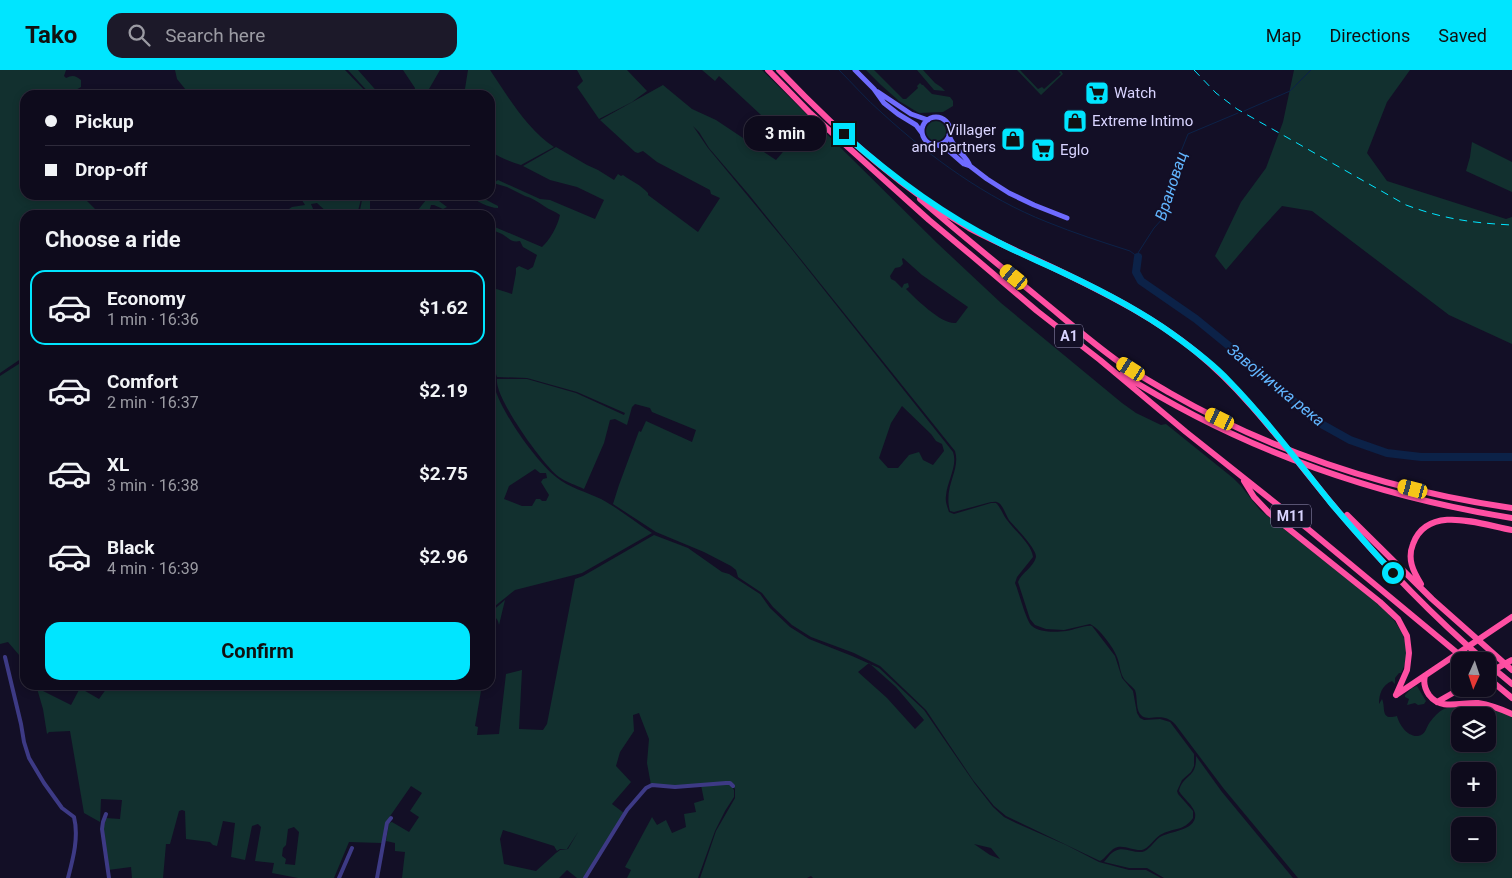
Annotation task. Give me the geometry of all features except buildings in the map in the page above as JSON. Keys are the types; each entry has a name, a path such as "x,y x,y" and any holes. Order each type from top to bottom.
{"highway":[{"name":"A1","path":"768,70 810,114 929,220 1037,311 1100,360 1149,391 1202,420 1301,463 1348,480 1445,506 1512,518"},
{"name":"A1","path":"779,70 804,96 869,156 1098,347 1119,362 1184,401 1273,443 1349,470 1431,493 1512,508"},
{"path":"869,156 920,195 970,228 1106,294 1169,332 1195,351 1253,406 1332,504 1346,514 1432,599 1512,670"},
{"path":"1100,360 1241,476 1254,497 1269,513 1380,602 1398,619 1407,636 1409,653 1407,670 1396,695 1512,617"},
{"name":"M11","path":"1241,476 1456,652"},
{"name":"M11","path":"1332,504 1403,584 1475,652"},
{"path":"1432,599 1415,576 1410,560 1413,542 1424,528 1436,521 1453,520 1470,521 1512,530"},
{"path":"1496,669 1512,660"},
{"name":"M11","path":"1496,670 1512,684"},
{"path":"1425,676 1425,687 1437,702 1447,705 1480,704 1498,708 1512,714"},
{"path":"1496,685 1512,698"},
{"path":"1437,702 1451,694"}],"street":[{"path":"855,70 874,89 884,103 916,125 924,139 929,143 946,149 964,164 970,166 1009,193 1067,218"},
{"path":"874,89 911,114 928,120"},
{"path":"922,133 924,124 928,120 937,117 943,119 949,126 949,135 953,146 968,161 970,166"},
{"path":"938,145 944,143 949,135"},
{"path":"5,657 29,758 44,784 62,808 74,817 76,823 75,844 68,878"},
{"path":"585,878 627,810 646,788 652,785 674,787 726,783 733,786"},
{"path":"106,814 102,829 109,878"},
{"path":"377,878 387,823 391,818"},
{"path":"339,878 352,848"}],"green space":[{"path":"0,70 66,70 64,76 66,78 70,76 77,77 81,80 81,87 76,90 20,90 20,200 86,200 96,210 20,210 20,359 0,373"},
{"path":"175,70 345,70 364,90 186,90 177,79"},
{"path":"348,70 358,70 376,90 366,90"},
{"path":"403,70 440,70 430,90 415,90"},
{"path":"468,70 490,70 526,122 554,147 521,165 495,154 495,90 465,90"},
{"path":"577,70 627,70 647,91 632,102 599,119 577,87 583,81"},
{"path":"702,70 762,70 937,243 1001,303 1122,403 1136,413 1161,425 1166,424 1233,478 1260,510 1379,604 1399,627 1406,644 1407,653 1401,673 1395,678 1395,684 1392,681 1383,687 1380,693 1379,704 1382,699 1385,713 1388,717 1397,716 1407,732 1418,736 1424,732 1438,713 1451,707 1451,752 1496,752 1496,710 1512,717 1512,878 1298,878 1224,789 1175,724 1165,718 1145,718 1140,714 1135,690 1124,679 1115,653 1098,630 1090,624 1064,630 1046,629 1035,625 1030,619 1018,582 1035,561 1036,557 1033,549 1009,520 998,502 991,502 954,512 950,511 948,502 956,465 955,451 693,126 708,148 790,247 953,452 954,463 946,498 949,512 954,514 996,503 1030,548 1033,557 1017,577 1015,583 1025,613 1032,626 1039,630 1053,632 1092,626 1115,656 1122,678 1133,691 1137,713 1140,718 1144,720 1160,719 1170,722 1194,754 1194,766 1191,772 1182,780 1177,791 1193,811 1193,818 1186,825 1160,835 1145,849 1118,847 1100,861 1006,816 994,806 973,780 926,710 880,666 854,653 811,637 792,625 773,607 762,593 738,577 736,570 731,566 704,552 656,532 613,504 639,431 641,432 646,421 692,442 696,430 652,412 650,408 635,404 632,407 627,425 615,419 610,420 604,443 584,489 562,479 552,470 511,415 498,388 497,379 527,379 576,393 624,415 625,413 577,392 527,378 497,377 495,371 495,289 512,294 516,268 519,266 528,270 533,267 537,255 523,247 520,241 512,241 495,231 495,227 542,247 553,232 560,215 533,199 495,184 495,182 498,180 540,199 550,200 595,219 604,200 577,187 550,180 523,166 556,147 614,180 618,174 623,175 698,232 720,198 711,194 710,190 657,162 643,151 635,152 600,120 663,85 692,109 716,120 776,160 794,139 779,127 775,128 719,76 715,81","holes":["903,258 922,275 968,307 956,323 950,323 937,316 906,289 909,287 908,283 904,284 902,288 890,276 895,268 903,264","902,406 936,441 942,444 944,451 933,465 923,460 919,452 909,455 898,468 888,468 879,458 891,423"]},
{"path":"866,70 874,70 903,99 906,99 918,88 917,86 920,83 932,94 950,97 953,101 953,106 943,112 919,113 899,101"},
{"path":"917,70 923,70 945,91 934,90"},
{"path":"1017,70 1020,70 1038,89 1042,87 1044,89 1061,74 1059,72 1061,71 1063,74 1041,95"},
{"path":"1294,70 1410,70 1387,102 1367,153 1387,181 1506,219 1512,217 1512,344 1449,315 1312,211 1282,206 1226,270 1215,256 1241,202 1266,168 1283,122"},
{"path":"936,121 943,124 946,131 943,138 936,141 929,138 926,131 929,124"},
{"path":"1472,142 1512,162 1512,192 1466,171"},
{"path":"302,200 361,200 358,210 325,210 317,203 311,204 314,210 289,209 305,205"},
{"path":"362,200 370,200 370,210 360,210"},
{"path":"426,200 439,201 447,207 443,209 431,205 430,210 418,210"},
{"path":"475,200 487,200 498,206 498,208 491,207"},
{"path":"20,363 20,656 8,642 0,644 0,376"},
{"path":"495,389 512,423 539,460 556,477 566,484 601,499 652,533 582,573 515,590 495,606","holes":["535,469 540,473 546,473 547,478 541,482 549,495 546,501 536,499 532,506 522,506 504,499 509,486"]},
{"path":"654,535 688,548 722,572 729,574 760,594 770,608 790,627 809,639 869,663 858,672 887,698 915,729 924,720 896,687 870,664 879,668 924,710 975,784 993,807 1004,817 1099,862 1129,870 1146,870 1161,878 813,878 811,876 807,878 700,878 716,831 735,798 735,789 730,783 674,786 651,785 647,763 649,739 639,713 633,715 634,731 620,752 616,766 631,782 612,804 624,813 584,878 577,878 567,870 559,878 402,878 405,852 395,851 395,843 386,841 389,823 392,822 409,832 419,817 410,811 422,793 411,786 386,822 382,843 349,842 334,878 298,878 272,873 274,863 255,861 261,827 258,824 252,826 245,860 231,857 235,823 223,821 217,846 210,842 186,839 185,811 182,810 179,811 170,844 166,844 163,878 132,878 131,867 108,870 103,830 106,818 120,819 122,800 101,799 100,822 84,813 70,731 49,732 47,734 37,690 71,705 79,690 83,690 99,699 105,690 481,690 475,726 478,727 477,735 499,734 506,674 522,670 519,729 543,730 547,724 575,579","holes":["294,827 299,832 295,865 285,864 286,859 282,856 283,848 286,845 288,829","503,830 554,846 557,851 560,849 567,849 578,832 568,849 560,850 536,871 504,864 500,839","974,844 991,848 1000,859 990,855"]},
{"path":"505,600 499,625 495,618 495,609"},
{"path":"1417,686 1426,701 1424,704 1418,705 1415,703 1407,705 1409,699 1405,695"},
{"path":"1467,706 1486,707 1452,707"},
{"path":"1196,756 1222,792 1293,878 1164,878 1147,868 1129,868 1104,862 1112,853 1118,850 1145,851 1160,837 1192,824 1195,819 1194,810 1179,791 1183,782 1194,769"},
{"path":"730,784 734,790 734,797 715,831 698,878 627,878 631,870 625,867 652,817 657,825 666,820 672,833 686,827 684,814 696,812 694,803 704,800 701,785"}],"waterway":[{"path":"839,70 871,103 919,145 981,189 1047,222 1130,251 1138,257 1138,253 1154,228 1164,217 1168,203 1168,184 1188,134 1238,113"},
{"name":"Врановац","path":"1244,111 1290,91 1311,70"},
{"name":"Завојничка река","path":"1138,257 1136,272 1141,281 1196,319 1256,368 1316,421 1350,440 1387,453 1421,457 1512,457"}],"railway":[{"path":"1194,70 1216,93 1237,109 1406,205 1458,220 1512,225"}],"place":[{"name":"Watch","path":"1097,93"},
{"name":"Extreme Intimo","path":"1075,121"},
{"name":"Villager and partners","path":"1013,139"},
{"name":"Eglo","path":"1043,150"}],"route":[{"path":"844,134 869,156 955,219 1000,244 1067,274 1131,308 1195,351 1228,380 1253,406 1332,504 1393,573"}]}
